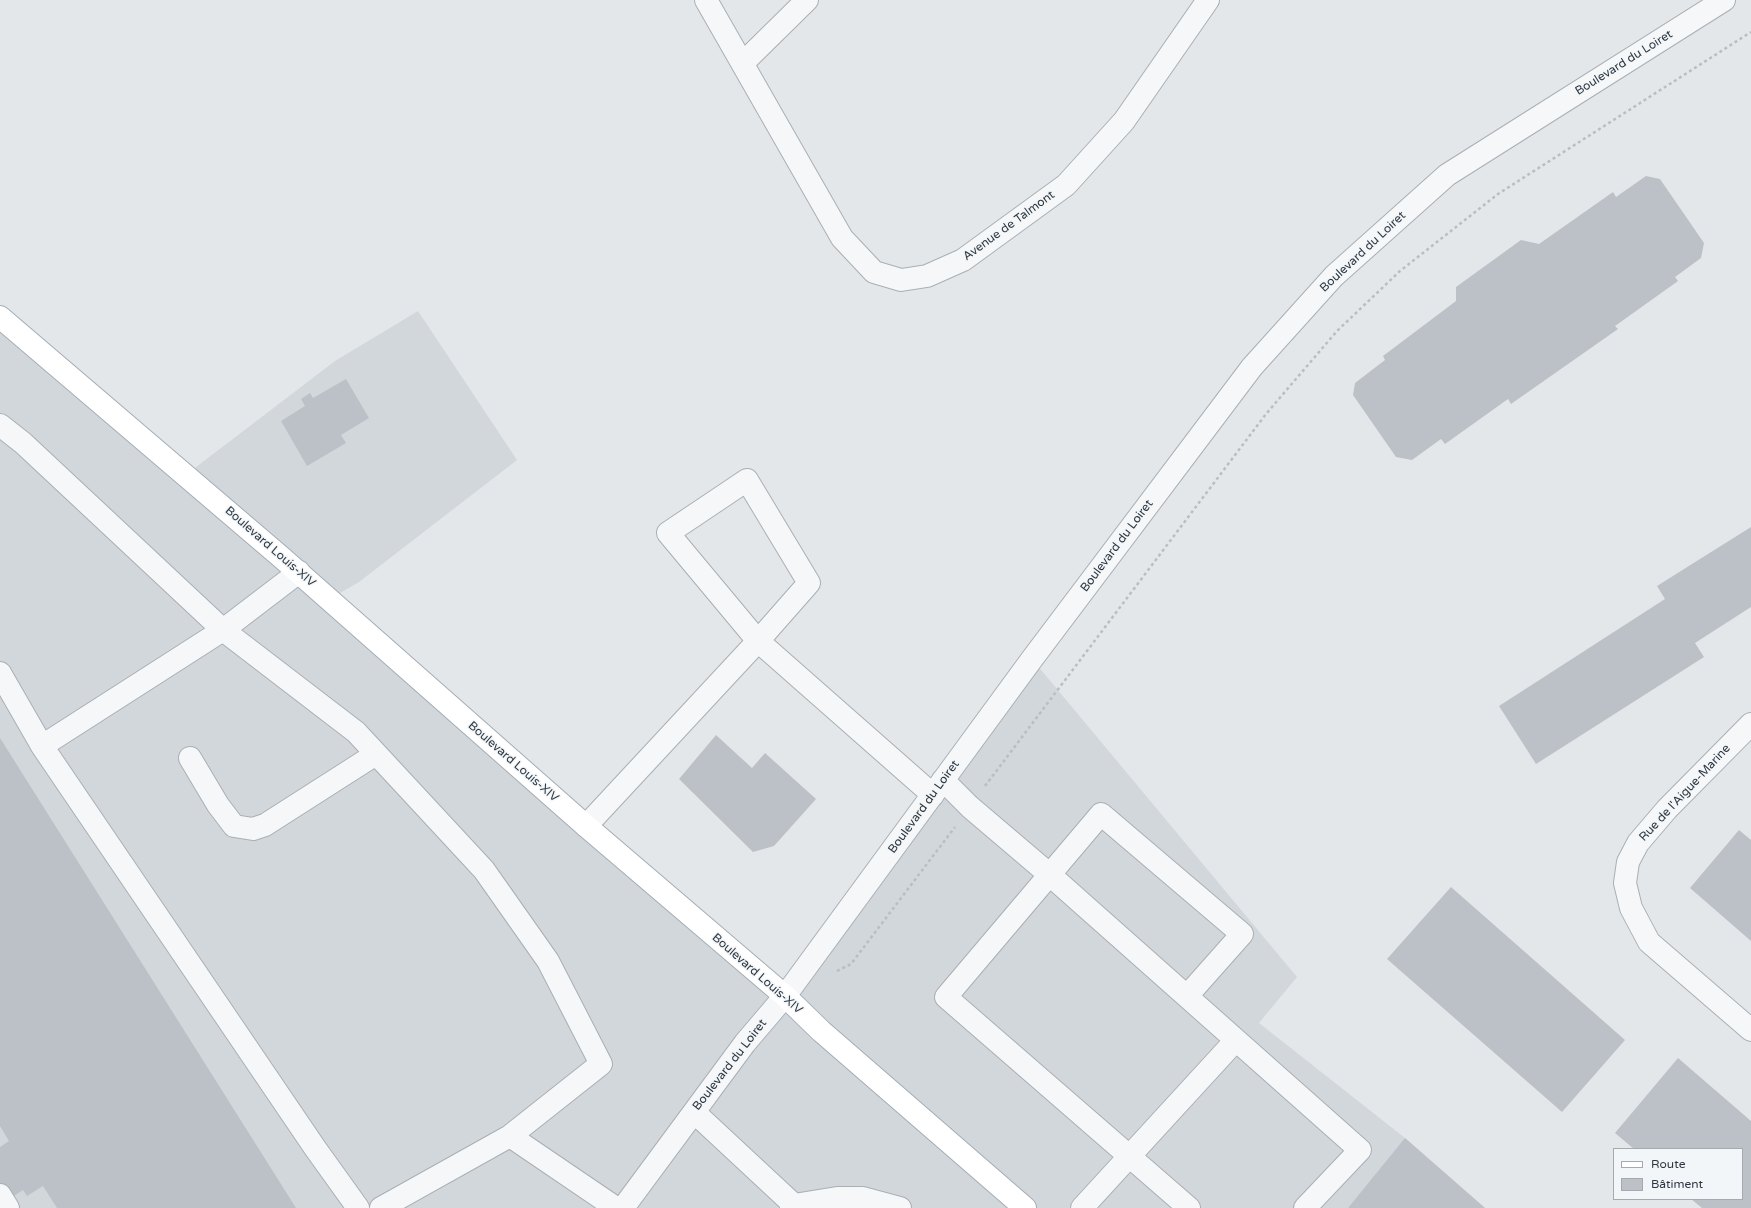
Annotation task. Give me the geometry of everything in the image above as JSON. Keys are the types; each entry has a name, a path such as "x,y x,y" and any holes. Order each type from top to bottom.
{"main road":[{"name":"Boulevard Louis-XIV","path":"1,319 187,474 586,826 785,996 821,1031 1025,1208"}],"street":[{"name":"Avenue de Talmont","path":"706,0 842,238 874,272 901,280 928,276 963,260 1066,185 1124,121 1208,0"},
{"path":"743,63 808,0"},
{"name":"Boulevard du Loiret","path":"623,1208 745,1042 785,996 1032,659 1252,367 1334,276 1447,175 1724,0"},
{"path":"0,425 28,448 223,630 356,732 484,870 548,961 601,1064 510,1136 381,1208"},
{"path":"586,826 758,641 809,583 747,480 668,533 758,641 938,788 970,807 1050,875 1360,1150 1305,1208"},
{"path":"42,746 223,630 299,572"},
{"path":"0,673 42,746 314,1148 358,1208"},
{"name":"Rue de l'Aigue-Marine","path":"1751,724 1667,808 1638,843 1628,862 1625,883 1631,908 1650,942 1751,1030"},
{"path":"190,758 218,805 234,826 253,829 265,825 376,754"},
{"path":"1187,996 1242,934 1101,814 946,997 1189,1208"},
{"path":"1082,1208 1236,1040"},
{"path":"694,1112 793,1206 837,1198 863,1198 900,1208"},
{"path":"510,1136 616,1208"},
{"path":"0,1195 8,1208"}],"path":[{"path":"831,974 851,964 1266,414 1337,331 1400,271 1498,194 1751,32"}],"shaded area":[{"path":"418,311 517,460 359,582 330,599 784,996 1032,659 1297,977 1259,1023 1405,1138 1485,1208 0,1208 0,317 187,474 335,361"}],"building":[{"path":"1646,176 1660,179 1704,243 1701,258 1675,277 1678,281 1615,326 1618,329 1511,404 1508,399 1445,444 1441,439 1412,460 1396,457 1353,395 1355,383 1385,360 1383,356 1456,301 1456,287 1521,240 1539,244 1613,192 1616,197"},
{"path":"346,379 369,418 341,435 346,443 307,466 281,421 305,406 301,399 310,393 313,398"},
{"path":"1751,527 1751,607 1695,643 1704,657 1536,764 1499,706 1665,599 1657,586"},
{"path":"716,735 752,768 765,753 816,799 774,846 753,852 679,779"},
{"path":"0,738 296,1208 57,1208 43,1186 27,1196 23,1190 9,1199 0,1185 0,1147 9,1141 0,1126"},
{"path":"1739,830 1751,840 1751,941 1690,888"},
{"path":"1451,887 1625,1040 1562,1112 1387,959"},
{"path":"1678,1058 1751,1121 1751,1208 1702,1208 1692,1200 1743,1200 1743,1148 1633,1148 1615,1133"},
{"path":"1405,1138 1485,1208 1348,1208"}]}
